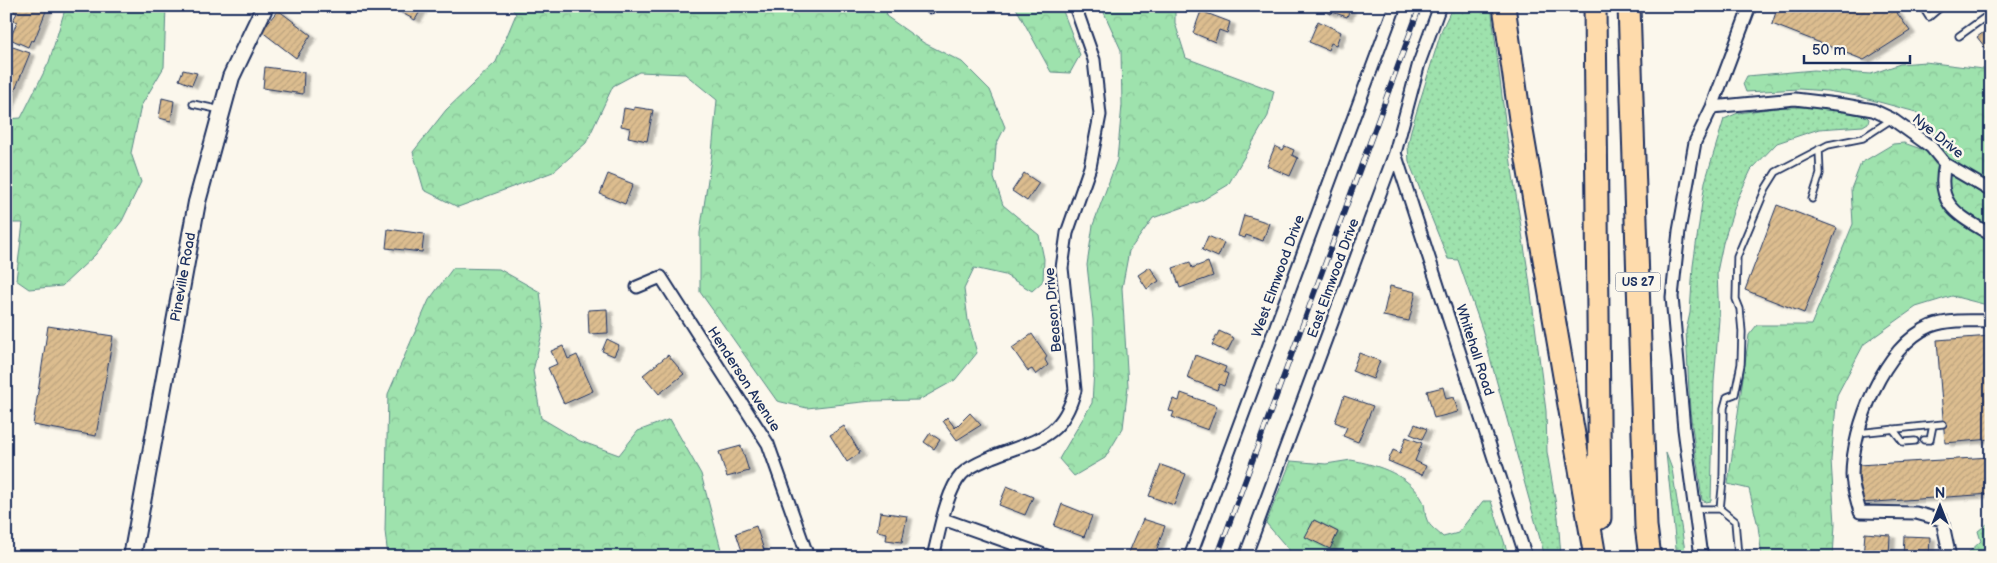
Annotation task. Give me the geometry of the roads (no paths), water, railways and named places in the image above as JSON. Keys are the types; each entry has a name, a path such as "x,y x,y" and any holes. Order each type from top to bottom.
{"highway":[{"path":"1504,6 1520,119 1595,557"},
{"name":"US 27","path":"1595,6 1600,557"},
{"name":"US 27","path":"1629,6 1646,526 1650,557"}],"main road":[{"name":"Pineville Road","path":"132,557 197,202 230,77 265,6"}],"street":[{"name":"Beason Drive","path":"933,557 952,490 961,475 974,465 1045,437 1062,424 1071,407 1075,390 1062,268 1067,233 1090,167 1100,115 1094,60 1075,6"},
{"name":"West Elmwood Drive","path":"1190,557 1395,6"},
{"name":"East Elmwood Drive","path":"1245,557 1395,153 1419,63 1440,6"},
{"path":"1703,557 1684,429 1672,297 1679,231 1696,142 1712,107 1750,6"},
{"name":"Nye Drive","path":"1712,107 1794,99 1845,104 1873,110 1892,119 1931,147 1945,164 1991,191"},
{"name":"Whitehall Road","path":"1395,153 1526,557"},
{"path":"1945,164 1941,181 1945,199 1964,219 1991,235"},
{"name":"Henderson Avenue","path":"637,287 661,277 768,444 808,557"},
{"path":"1950,557 1942,520 1916,513 1860,512 1852,475 1858,433 1868,400 1886,368 1905,343 1930,326 1959,320 1991,321"},
{"path":"943,519 1050,557"}],"lane":[{"path":"1922,6 1929,17 1942,6"},
{"path":"1959,36 1991,13"},
{"path":"194,104 222,110"},
{"path":"1720,509 1723,479 1724,408 1727,397 1735,394 1741,364 1742,324 1740,309 1736,299 1737,257 1766,188 1776,172 1828,145 1863,138 1892,119"},
{"path":"1812,200 1820,174 1819,149"},
{"path":"1858,433 1943,424"},
{"path":"1924,440 1930,440 1933,425"},
{"path":"1893,429 1903,442 1915,441"},
{"path":"1695,509 1720,509 1735,521 1738,556"}],"railway":[{"path":"1217,557 1420,6"}]}
